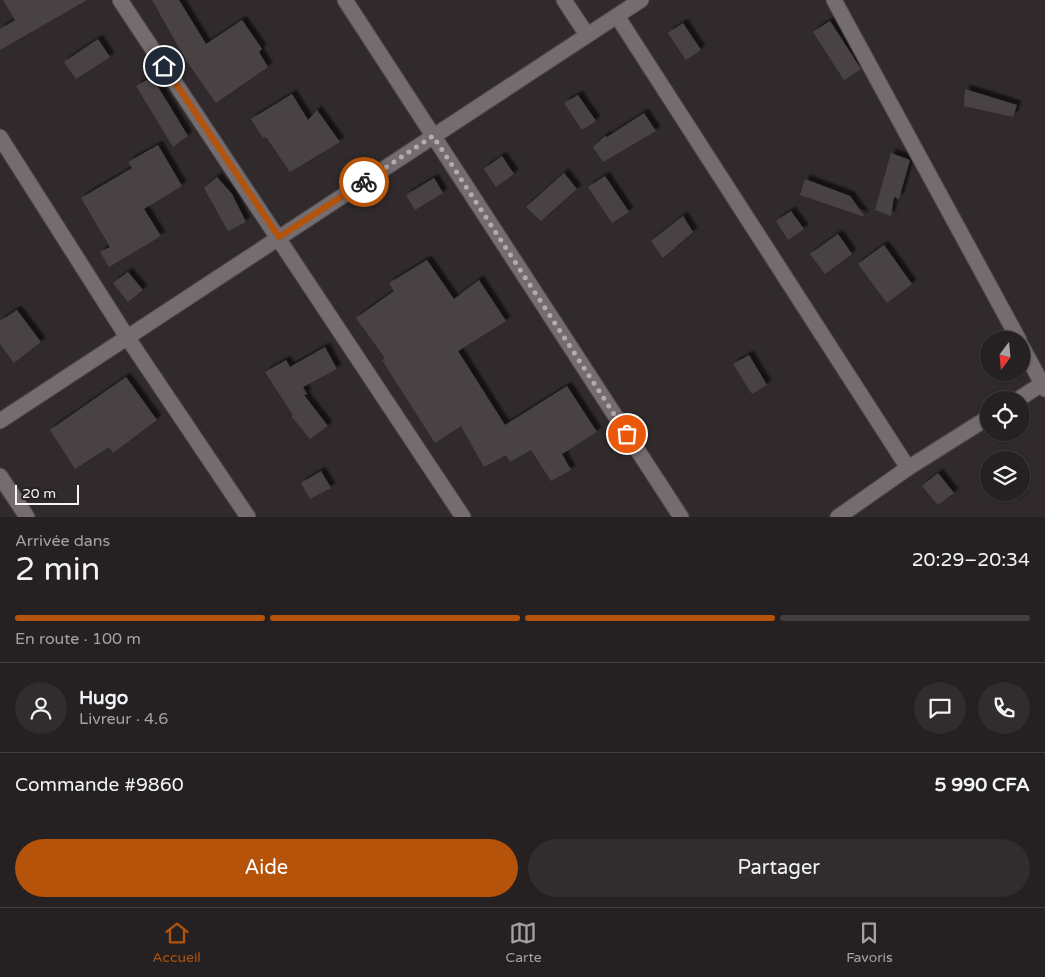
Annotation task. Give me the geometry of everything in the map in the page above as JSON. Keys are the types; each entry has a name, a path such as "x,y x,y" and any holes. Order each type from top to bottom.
{"street":[{"path":"120,0 463,517"},
{"path":"345,0 681,517"},
{"path":"564,0 587,36"},
{"path":"0,421 641,0"},
{"path":"834,0 1014,331"},
{"path":"617,16 908,468"},
{"path":"0,137 127,338 248,517"},
{"path":"1030,361 1044,385 1030,392"},
{"path":"838,517 908,468 980,423"},
{"path":"0,476 27,517"}],"building":[{"path":"3,0 87,0 0,50 0,29 15,20"},
{"path":"152,0 179,0 206,44 242,20 262,49 259,52 268,67 216,103 186,60"},
{"path":"830,21 861,69 844,80 813,32"},
{"path":"683,23 701,50 686,60 668,33"},
{"path":"98,39 110,57 76,79 64,62"},
{"path":"152,77 188,136 173,147 136,86"},
{"path":"965,89 1017,105 1013,117 964,106"},
{"path":"292,94 308,120 317,110 340,142 290,172 266,137 263,138 251,119"},
{"path":"578,95 596,121 582,130 564,103"},
{"path":"644,113 656,131 603,162 593,147 605,136 607,137"},
{"path":"158,145 182,186 144,209 161,236 109,267 100,252 110,247 81,198 132,168 128,162"},
{"path":"891,153 910,160 899,199 894,197 891,216 875,210"},
{"path":"502,156 514,174 496,187 484,169"},
{"path":"564,173 577,189 541,221 526,207"},
{"path":"605,176 629,212 612,223 588,187"},
{"path":"217,177 232,194 246,222 228,231 204,188"},
{"path":"434,178 443,193 415,210 406,195"},
{"path":"805,179 850,196 865,217 800,195"},
{"path":"791,211 804,229 788,240 776,221"},
{"path":"683,216 693,232 663,258 651,241"},
{"path":"838,234 852,254 825,274 810,254"},
{"path":"884,245 912,284 887,303 858,264"},
{"path":"427,260 454,299 479,280 506,321 458,351 505,425 567,386 597,432 562,454 571,470 551,481 531,450 510,462 506,455 484,467 461,426 435,443 382,360 385,358 356,318 394,291 389,283"},
{"path":"128,272 143,290 128,302 113,283"},
{"path":"17,310 41,342 14,363 0,344 0,321"},
{"path":"325,347 337,369 303,387 307,394 304,395 328,426 310,439 291,416 293,415 265,372 286,360 290,367"},
{"path":"749,355 767,385 752,394 733,364"},
{"path":"126,377 157,420 113,453 109,447 75,469 50,430"},
{"path":"321,471 331,488 310,499 301,483"},
{"path":"938,473 954,493 938,505 922,486"}],"way so far":[{"path":"364,182 433,136 627,434"}],"route":[{"path":"164,66 279,237 364,182"}]}
